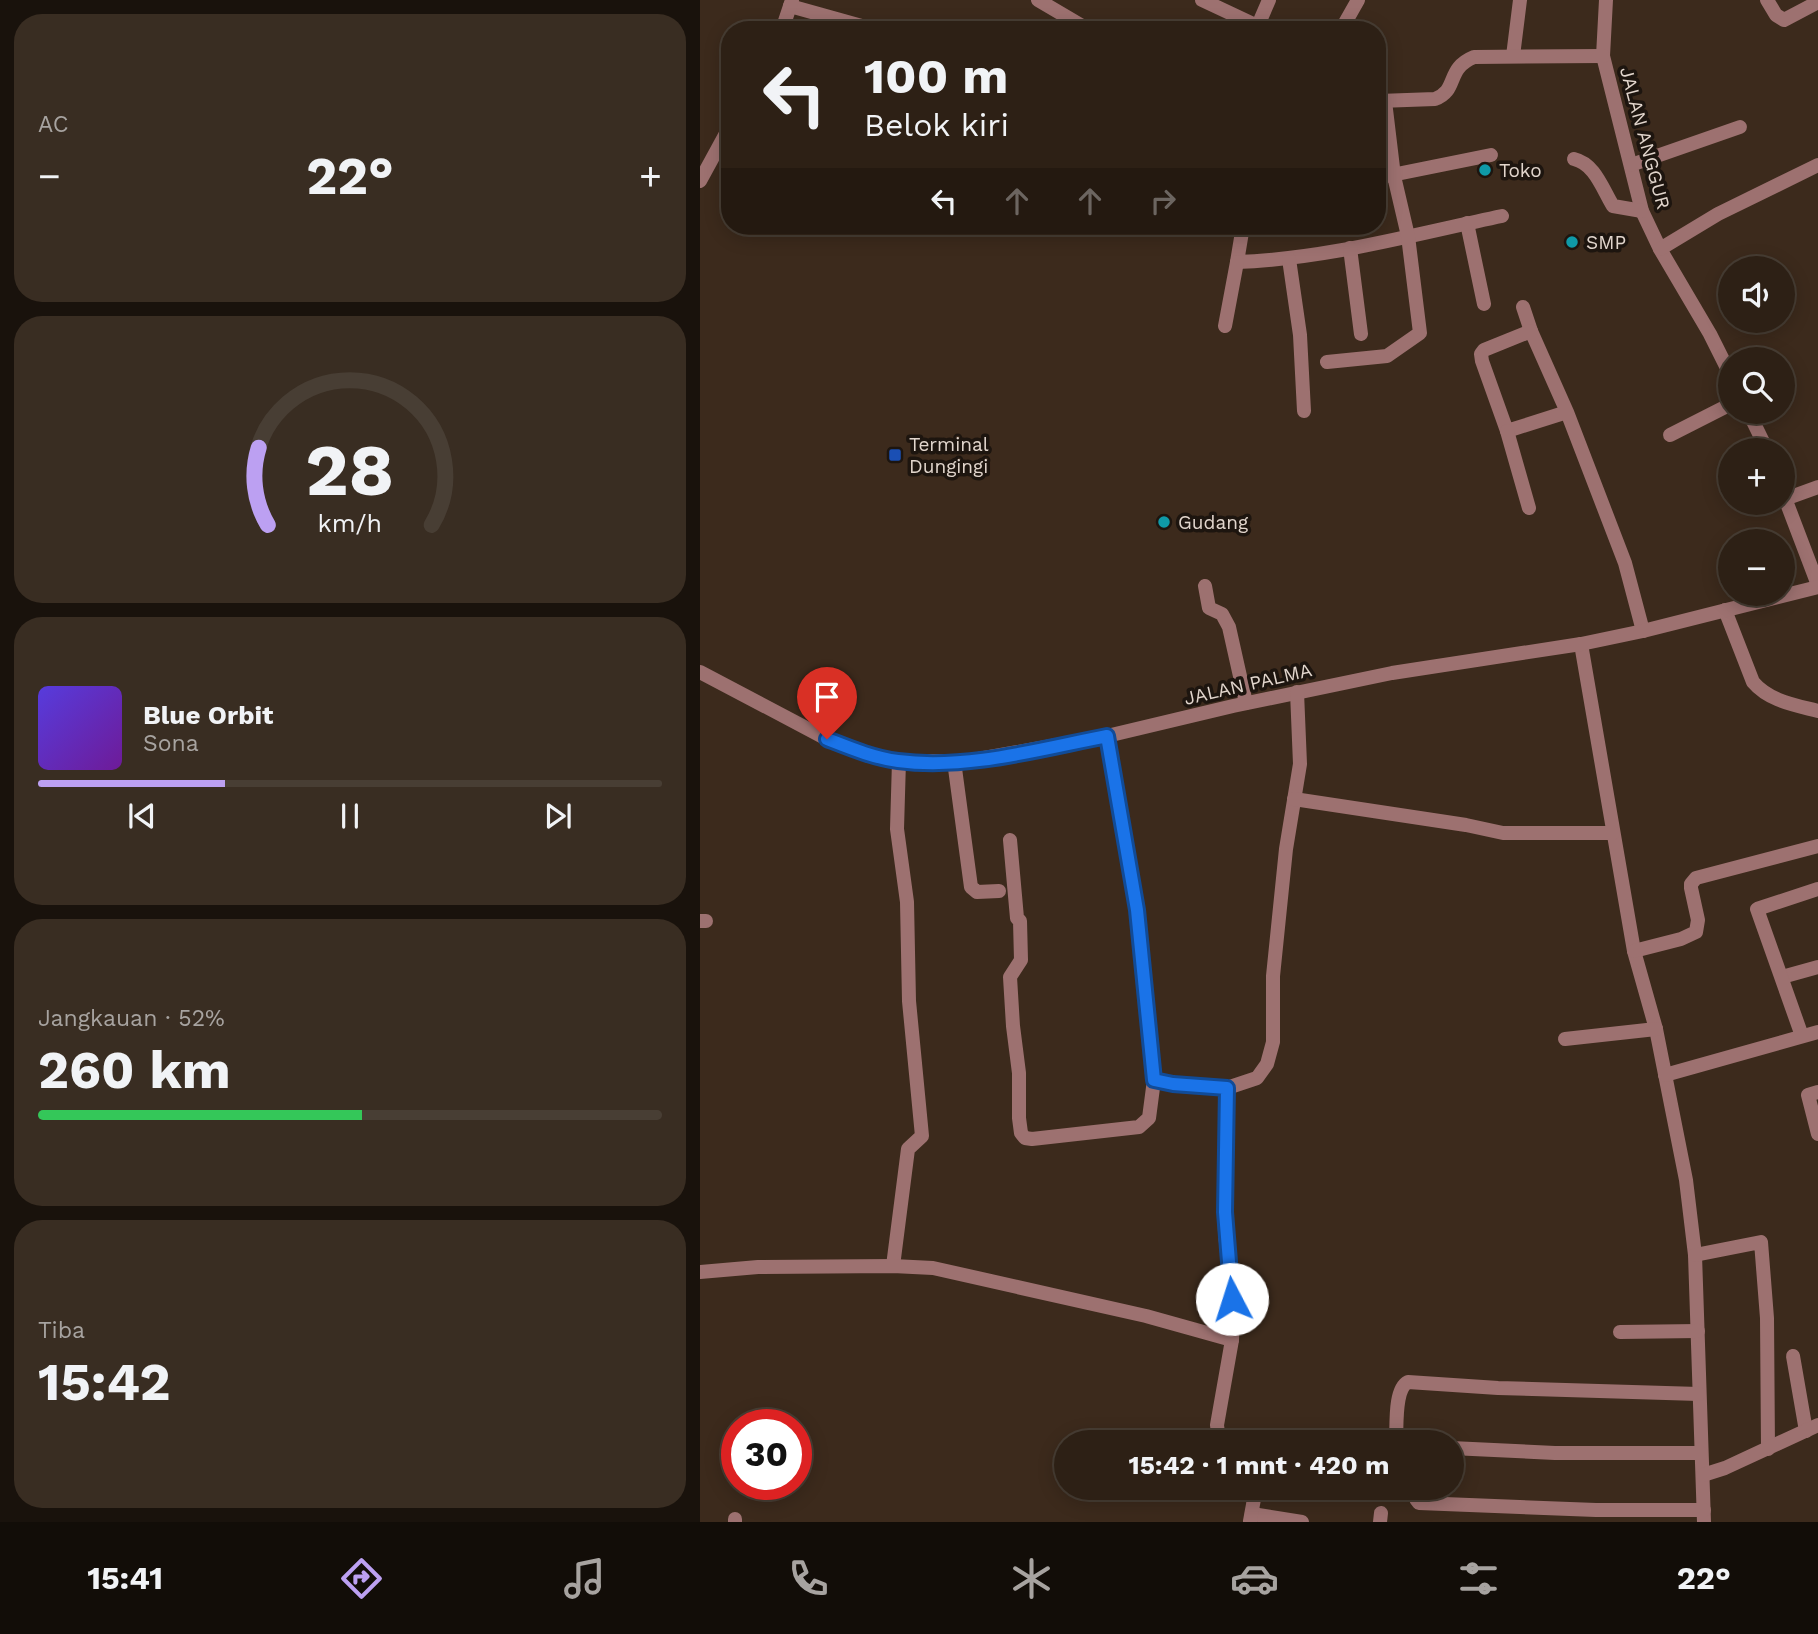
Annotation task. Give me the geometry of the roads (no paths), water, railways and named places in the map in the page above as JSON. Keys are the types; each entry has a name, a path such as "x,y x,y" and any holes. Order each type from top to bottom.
{"street":[{"path":"1202,0 1243,21"},
{"path":"1262,21 1269,0"},
{"path":"1346,21 1358,0"},
{"path":"1513,56 1520,0"},
{"name":"JALAN ANGGUR","path":"1606,0 1603,56 1642,211 1660,249 1718,350"},
{"path":"1768,0 1776,15 1784,20 1818,2"},
{"path":"1048,2 1076,21"},
{"path":"785,21 791,3 848,21"},
{"path":"1386,101 1435,99 1446,93 1458,65 1474,57 1603,56"},
{"path":"1631,165 1740,127"},
{"path":"1327,362 1387,356 1420,333 1408,236 1386,130"},
{"path":"700,181 721,143"},
{"path":"1386,177 1491,155"},
{"path":"1574,159 1583,161 1591,168 1613,206 1642,211"},
{"path":"1660,249 1718,215 1818,165"},
{"path":"1237,262 1289,259 1502,216"},
{"path":"1467,223 1484,304"},
{"path":"1225,326 1242,235"},
{"path":"1350,248 1361,334"},
{"path":"1289,259 1300,335 1304,411"},
{"path":"1523,307 1625,563 1643,631"},
{"path":"1529,508 1481,354 1488,348 1531,331"},
{"path":"1670,435 1718,411"},
{"path":"1507,431 1567,412"},
{"path":"1795,493 1818,487"},
{"path":"1791,515 1818,586"},
{"path":"1205,586 1209,608 1222,614 1229,627 1246,703"},
{"name":"JALAN PALMA","path":"700,673 827,739 864,753 899,761 954,761 1002,756 1107,736 1297,692 1449,663 1581,644 1643,631 1818,586"},
{"path":"1725,610 1753,682 1759,689 1780,701 1818,711"},
{"path":"1417,1500 1419,1503 1704,1516 1695,1255 1686,1180 1656,1029 1634,951 1581,644"},
{"path":"1154,1080 1227,1088 1257,1078 1267,1064 1273,1042 1273,976 1286,849 1300,764 1297,692"},
{"path":"1010,840 1022,948 1021,960 1010,976 1019,1073 1021,1133 1025,1138 1032,1139 1139,1128 1149,1118 1154,1080 1137,910 1107,736"},
{"path":"893,1266 908,1149 922,1136 909,1001 907,902 897,829 899,761"},
{"path":"954,761 971,887 977,892 999,891"},
{"path":"1294,799 1503,833 1613,833"},
{"path":"1634,951 1681,939 1696,932 1698,920 1691,888 1696,878 1818,846"},
{"path":"1802,1036 1757,909 1818,890"},
{"path":"1782,977 1818,967"},
{"path":"1565,1039 1656,1029"},
{"path":"1665,1075 1818,1032"},
{"path":"1218,1430 1232,1340 1233,1312 1224,1191 1227,1088"},
{"path":"1818,1092 1808,1095 1818,1134"},
{"path":"1695,1255 1761,1242 1767,1318 1770,1418 1768,1449"},
{"path":"700,1272 758,1267 933,1268 1146,1316 1232,1340"},
{"path":"1620,1332 1698,1331"},
{"path":"1703,1475 1812,1428 1793,1356"},
{"path":"1397,1430 1399,1393 1402,1384 1408,1382 1498,1388 1699,1394"},
{"path":"1464,1448 1701,1453"},
{"path":"1254,1500 1251,1518 1302,1522"}],"place":[{"name":"Toko","path":"1485,170"},
{"name":"SMP","path":"1572,242"},
{"name":"Terminal Dungingi","path":"895,455"},
{"name":"Gudang","path":"1164,522"}]}
